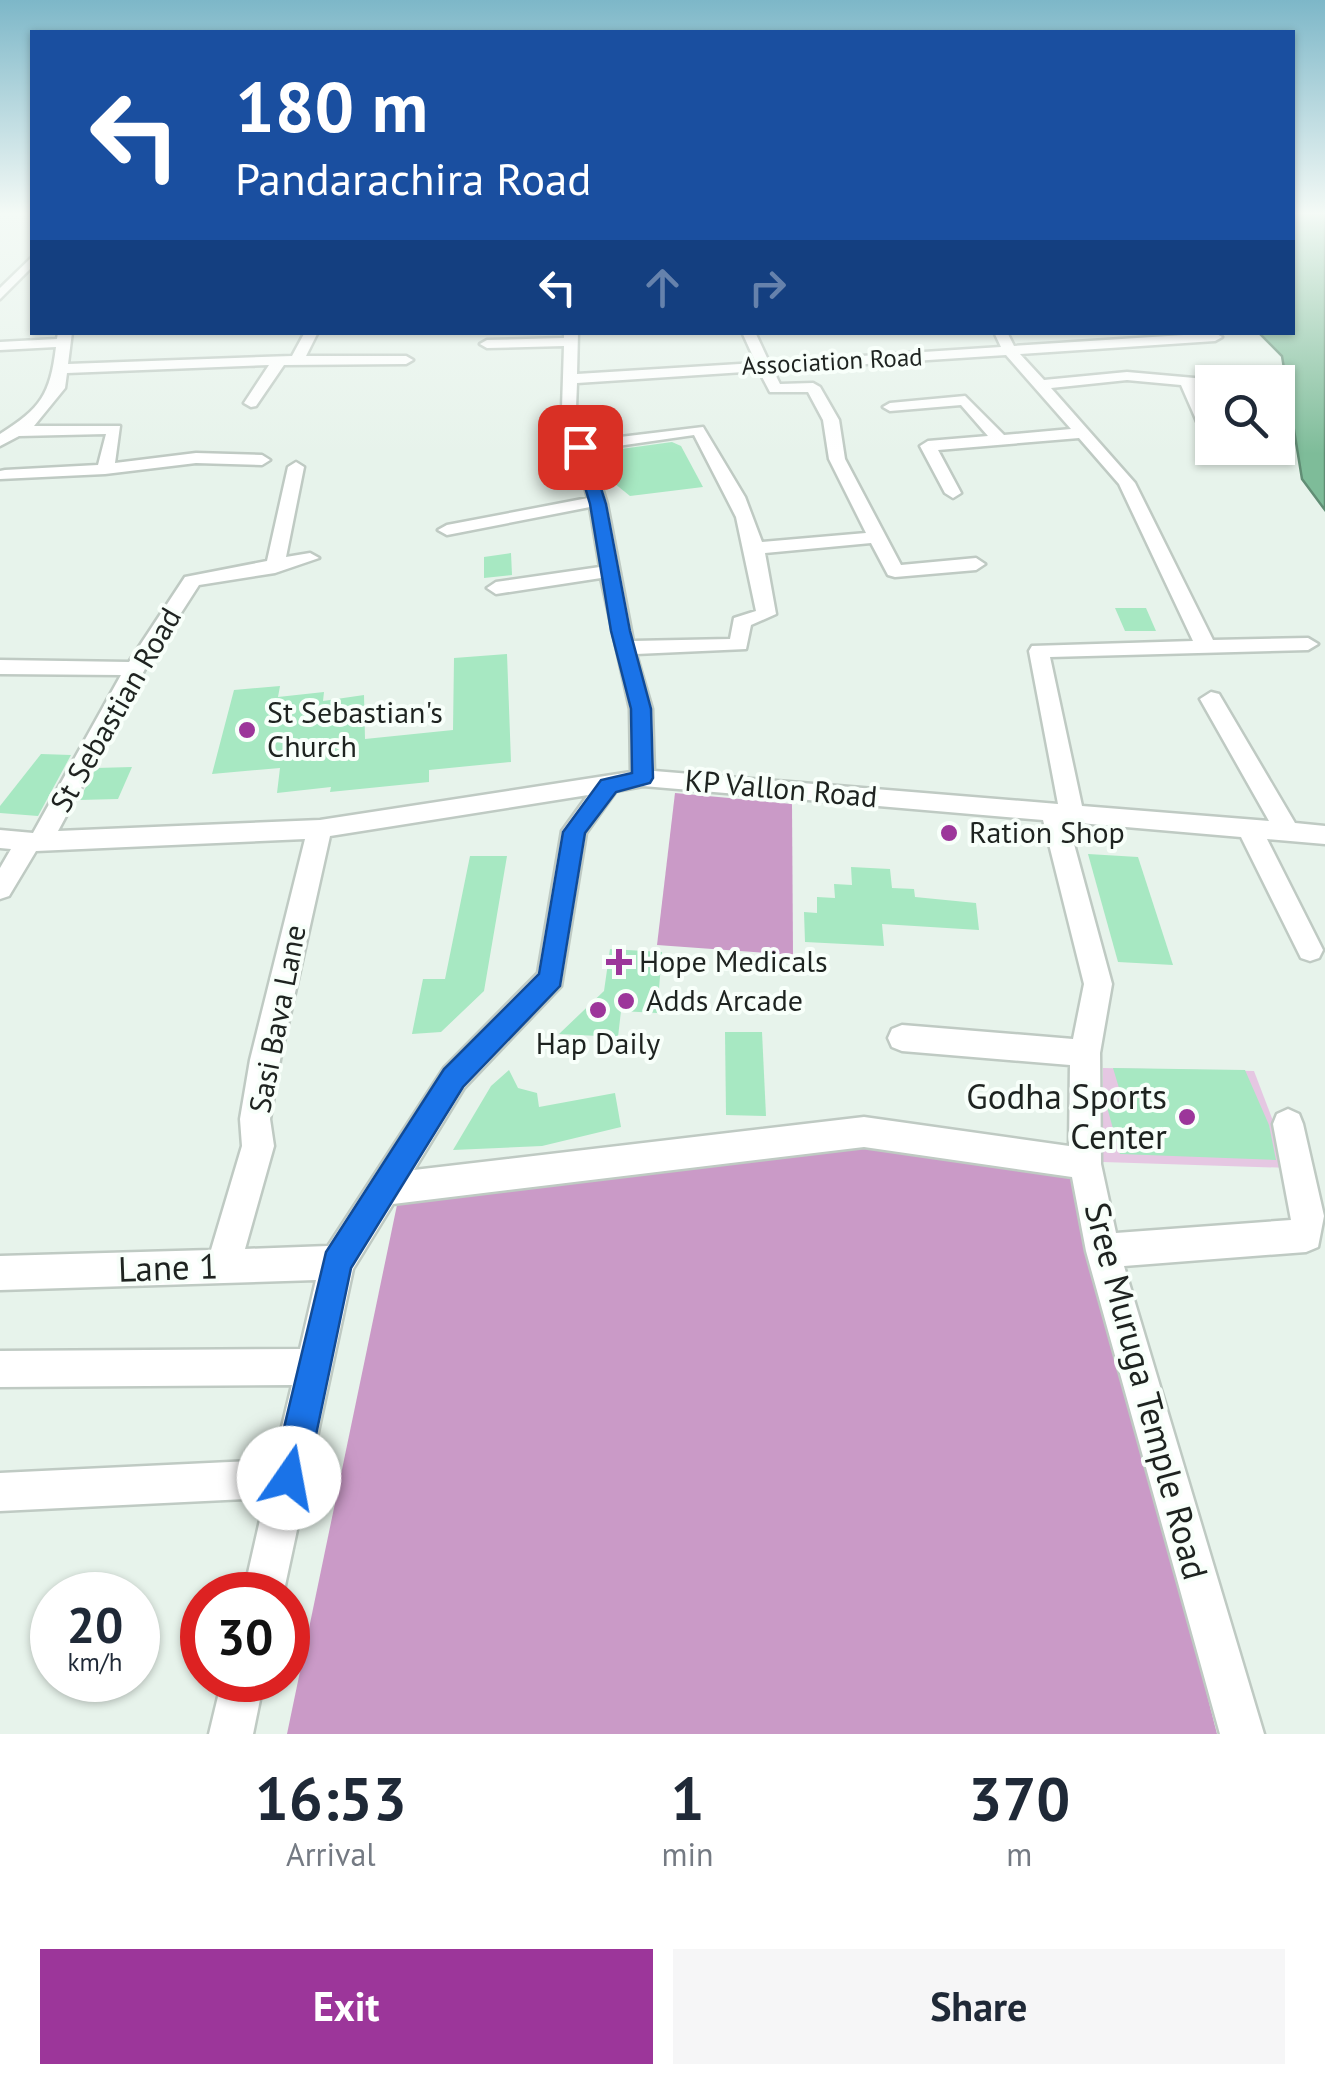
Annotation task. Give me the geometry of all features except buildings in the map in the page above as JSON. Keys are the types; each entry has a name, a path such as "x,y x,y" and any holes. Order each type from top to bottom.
{"street":[{"path":"297,360 310,335"},
{"path":"749,335 775,389 813,387 831,420 836,459 896,571 976,564"},
{"path":"1002,335 1012,352 1127,483 1160,561 1206,647 1308,644"},
{"path":"487,344 571,337 569,408 597,500 625,648 641,709 643,778"},
{"name":"Association Road","path":"570,380 760,364 1215,337"},
{"path":"0,346 64,338 58,388 34,420 0,442"},
{"path":"251,403 280,360"},
{"path":"60,369 280,360 406,360"},
{"path":"1040,385 1127,376 1195,381"},
{"path":"1187,380 1195,398"},
{"path":"890,406 965,400 1000,440"},
{"path":"17,431 114,428 105,469"},
{"path":"580,447 698,430 738,495 758,548 766,614 740,622 739,645 625,648"},
{"path":"953,493 928,446 1085,433"},
{"path":"5,475 196,458 262,460"},
{"path":"274,567 296,467"},
{"path":"447,530 597,500"},
{"path":"758,548 876,537"},
{"name":"St Sebastian Road","path":"0,889 35,842 192,581 310,558"},
{"path":"496,588 610,571"},
{"name":"Sree Muruga Temple Road","path":"1206,647 1039,651 1062,811 1098,984 1085,1053 1084,1164 1103,1251 1242,1734"},
{"path":"0,666 135,670"},
{"path":"1211,699 1286,831"},
{"name":"KP Vallon Road","path":"0,839 35,842 320,830 643,778 1325,835"},
{"path":"268,1572 337,1263 454,1078 551,978 574,832 608,786"},
{"path":"546,796 574,832"},
{"path":"1249,828 1310,950"},
{"name":"Sasi Bava Lane","path":"223,1266 258,1146 256,1119 264,1060 320,830"},
{"path":"902,1038 1085,1053"},
{"path":"1103,1251 1306,1234 1308,1216 1288,1124"},
{"path":"381,1189 536,1174 864,1132 1084,1164"},
{"name":"Lane 1","path":"0,1273 337,1263"},
{"path":"0,1368 312,1367"},
{"path":"0,1492 289,1478"},
{"path":"231,1734 238,1702"}],"shaded area":[{"path":"1295,293 1325,293 1325,510 1302,479 1295,436 1295,365 1283,365 1282,356 1261,335 1295,335"},
{"path":"675,793 792,804 793,955 657,945"},
{"name":"Godha Sports Center","path":"1103,1068 1254,1071 1291,1168 1103,1162"},
{"path":"866,1145 1075,1175 1217,1734 287,1734 294,1702 310,1702 310,1623 397,1205"}],"place":[{"name":"St Sebastian's Church","path":"247,730"},
{"name":"Ration Shop","path":"949,833"},
{"name":"Hope Medicals","path":"619,962"},
{"name":"Adds Arcade","path":"626,1001"},
{"name":"Hap Daily","path":"598,1010"},
{"name":"Godha Sports Center","path":"1187,1117"}],"route":[{"path":"289,1478 337,1263 454,1078 551,978 574,832 608,786 643,778 641,709 620,631 598,504 580,447"}]}
